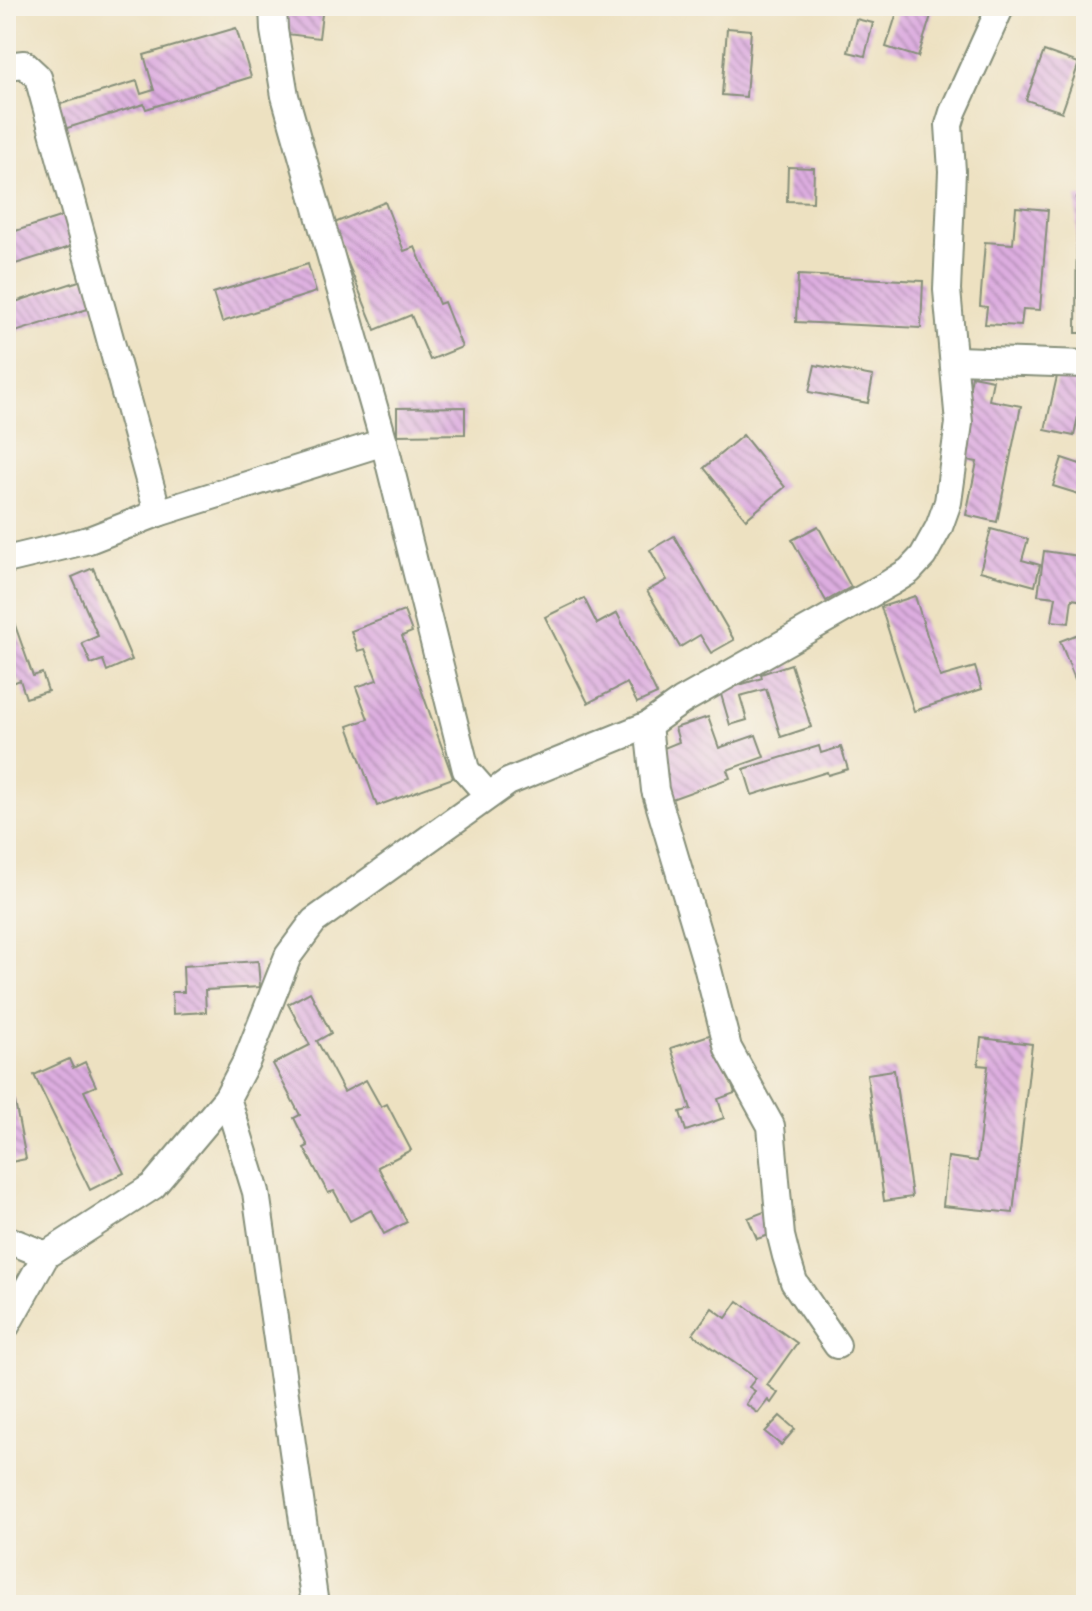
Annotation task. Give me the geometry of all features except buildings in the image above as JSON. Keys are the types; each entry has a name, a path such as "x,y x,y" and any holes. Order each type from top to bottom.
{"street":[{"path":"273,6 285,96 384,442 466,770 488,795"},
{"path":"6,1326 46,1255 153,1186 227,1098 247,1060 288,956 314,921 508,782 648,725 682,701 890,583 909,571 923,556 948,502 959,423 947,290 952,171 949,125 1001,6"},
{"path":"6,66 24,64 38,77 158,513"},
{"path":"955,360 1086,364"},
{"path":"6,560 89,540 158,513 384,442"},
{"path":"648,725 655,790 728,1048 771,1126 781,1236 786,1256 794,1282 837,1345"},
{"path":"227,1098 256,1192 315,1605"},
{"path":"6,1239 46,1255"}]}
